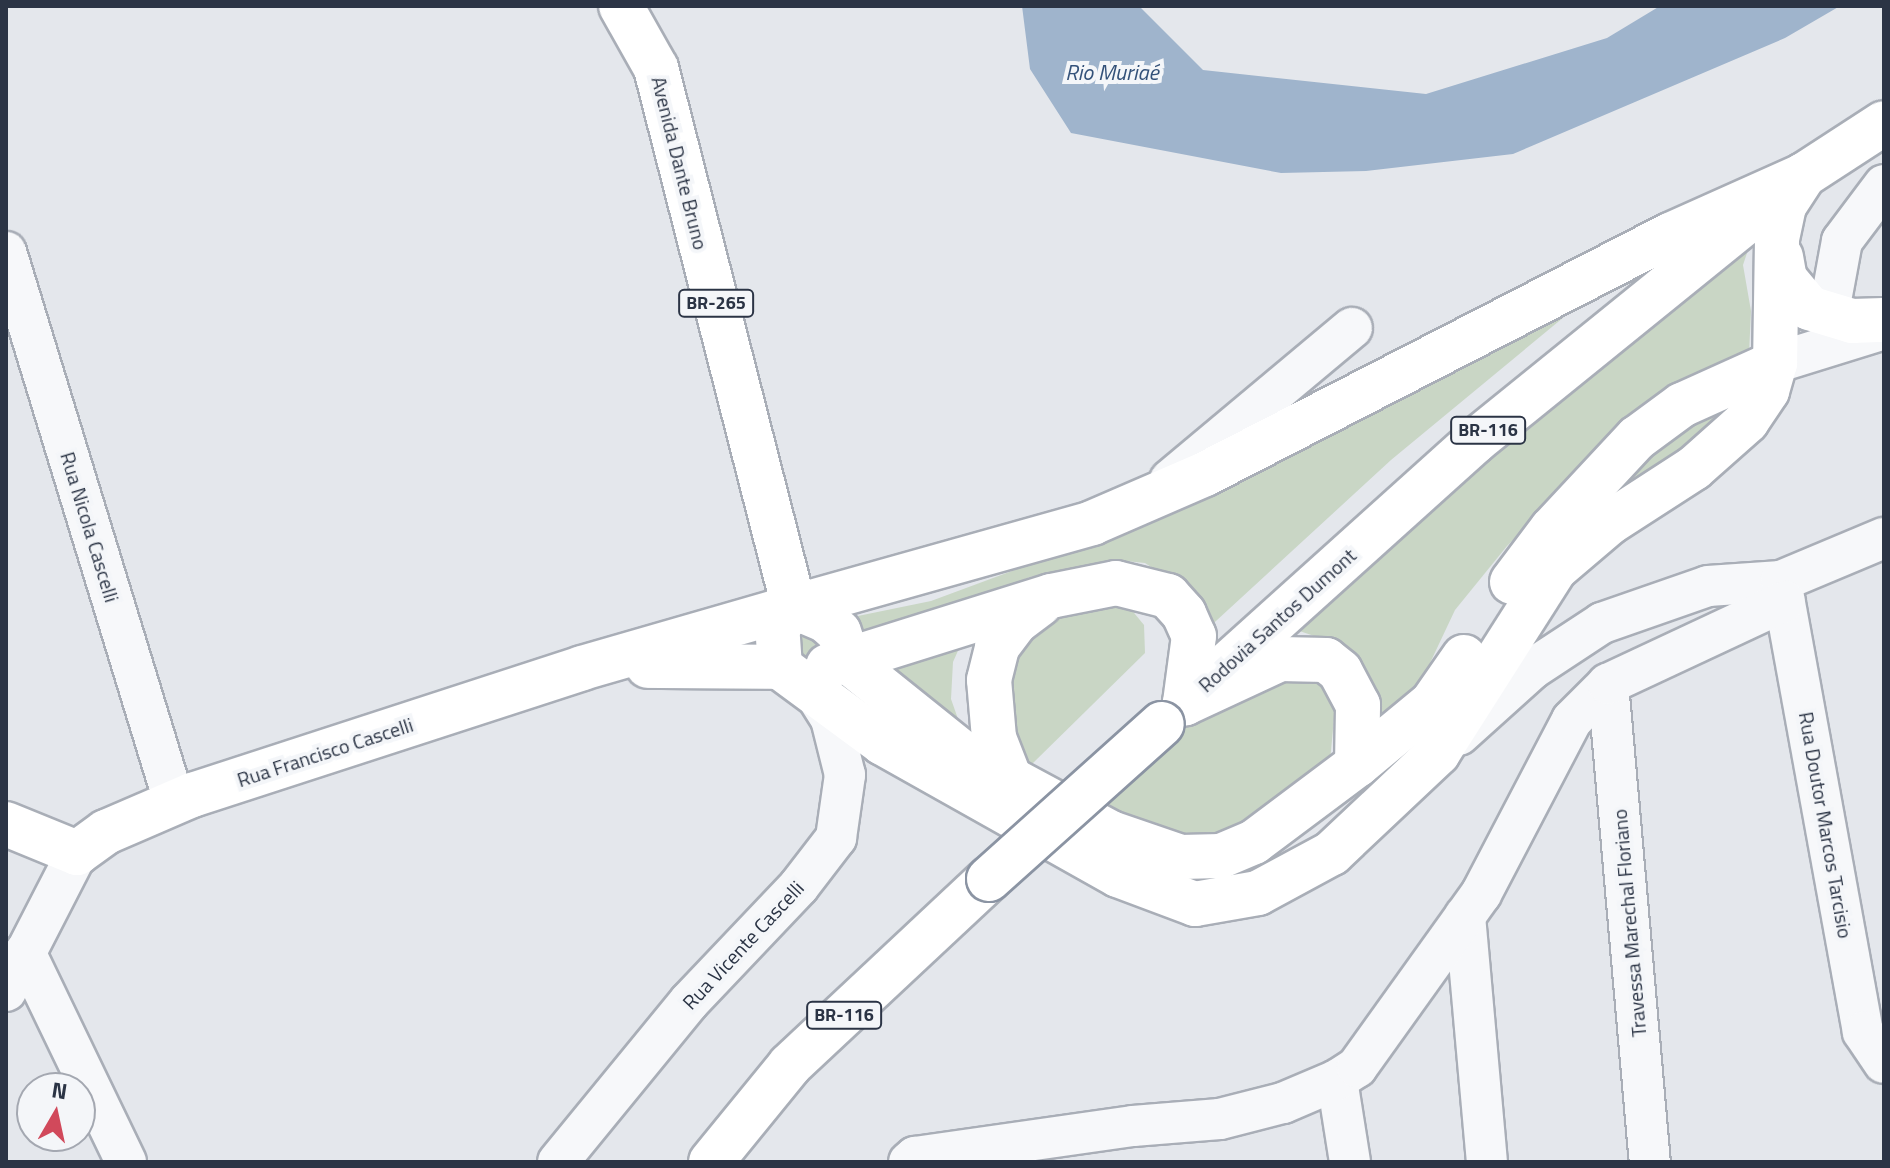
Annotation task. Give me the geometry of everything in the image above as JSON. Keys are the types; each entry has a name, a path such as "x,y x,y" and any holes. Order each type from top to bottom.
{"main road":[{"name":"Avenida Dante Bruno","path":"621,6 656,68 794,607"},
{"name":"Rodovia Santos Dumont","path":"711,1162 790,1065 989,879 1474,442 1804,175 1884,123"},
{"name":"Rua Francisco Cascelli","path":"77,853 106,832 174,801 582,668 1092,523 1356,401 1670,235 1804,175"},
{"path":"1775,363 1682,405 1637,438 1521,567 1432,703 1357,765 1254,842 1221,856 1181,857 1111,833 1010,779 920,723 849,662 839,632 825,620 794,607 777,628 780,667 819,700 883,743 1118,875 1195,904 1258,893 1332,853 1438,753 1555,569 1609,523 1694,468 1747,421 1767,391 1775,363 1777,240 1784,206 1804,175"},
{"path":"1777,240 1794,294 1828,317 1884,320"},
{"name":"Rua Francisco Cascelli","path":"582,668 780,667 849,662 1051,596 1116,583 1168,596 1194,636 1174,713"},
{"path":"1010,779 994,738 989,680 997,647 1016,622 1051,596"},
{"path":"1174,713 1280,659 1326,660 1340,671 1358,705 1357,765"},
{"path":"6,824 77,853"}],"street":[{"path":"1828,317 1842,241 1884,185"},
{"name":"Rua Nicola Cascelli","path":"6,252 174,801"},
{"path":"1148,498 1352,328"},
{"path":"1775,363 1884,329"},
{"path":"909,1162 1133,1126 1220,1119 1283,1103 1337,1080 1357,1067 1465,916 1572,720 1608,684 1884,538"},
{"path":"1438,753 1532,669 1602,623 1708,586 1783,591"},
{"name":"Rua Doutor Marcos Tarcisio","path":"1783,591 1863,1032 1884,1063"},
{"name":"Travessa Marechal Floriano","path":"1608,684 1650,1162"},
{"name":"Rua Vicente Cascelli","path":"558,1162 678,1014 799,886 836,838 845,775 831,719 819,700"},
{"path":"6,991 77,853"},
{"path":"1465,916 1487,1162"},
{"path":"25,952 126,1162"},
{"path":"1337,1080 1350,1162"}],"green space":[{"path":"1753,235 1743,265 1751,311 1749,354 1570,483 1507,546 1455,610 1405,716 1385,733 1372,686 1349,656 1317,637 1288,627"},
{"path":"1604,284 1391,460 1204,632 1168,578 1145,563 1116,560 1030,577 863,642 853,617 931,601 1201,501"},
{"path":"1737,400 1704,444 1633,496 1600,500 1673,434"},
{"path":"1106,599 1130,608 1144,625 1145,653 1032,764 1008,746 1002,666 1042,621"},
{"path":"802,616 821,646 804,657 797,656"},
{"path":"961,644 953,662 951,699 964,736 894,676 897,666"},
{"path":"1299,671 1324,683 1335,708 1330,761 1223,841 1166,842 1104,809 1124,780 1192,719"}],"water":[{"name":"Rio Muriaé","path":"1022,6 1139,6 1203,70 1426,94 1607,38 1660,6 1840,6 1785,38 1513,154 1366,171 1281,173 1071,133 1030,69"}]}
